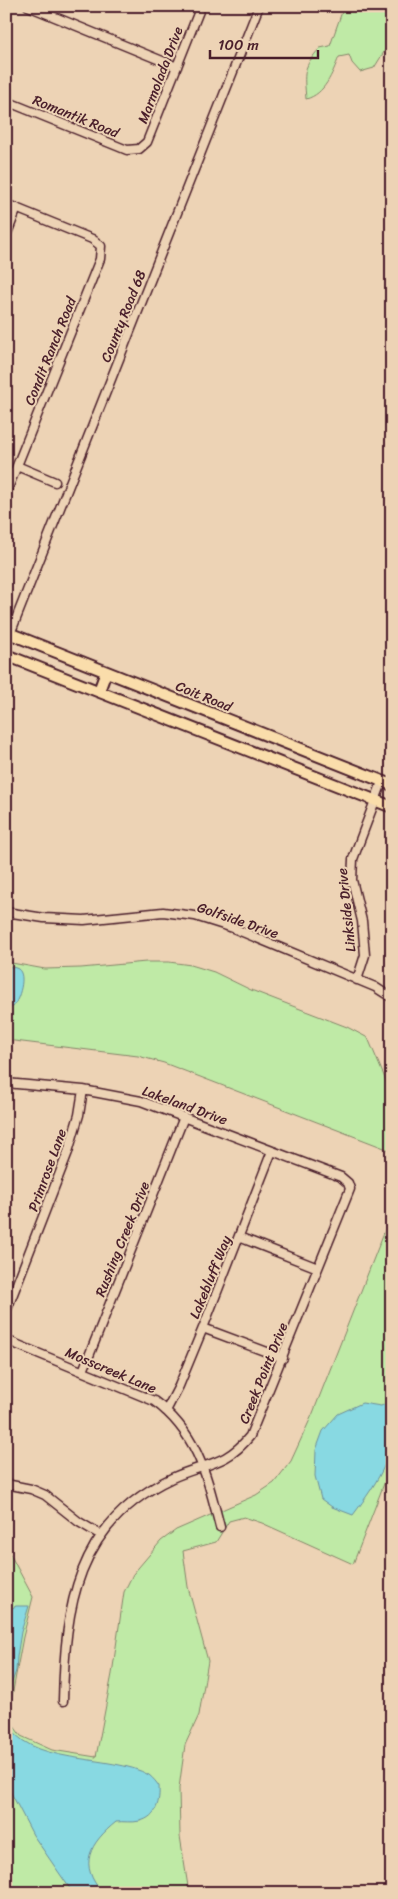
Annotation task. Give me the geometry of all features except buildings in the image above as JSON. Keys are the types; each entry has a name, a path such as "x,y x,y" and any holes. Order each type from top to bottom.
{"main road":[{"name":"Coit Road","path":"8,633 387,783"},
{"path":"6,655 392,807"},
{"path":"99,691 106,672"}],"street":[{"path":"28,6 177,67"},
{"name":"Marmolada Drive","path":"138,150 147,142 201,6"},
{"name":"County Road 68","path":"8,633 259,6"},
{"name":"Romantik Road","path":"6,101 126,150 138,150"},
{"path":"6,204 17,208 6,236"},
{"name":"Condit Ranch Road","path":"6,492 100,259 101,246 92,239 17,208"},
{"path":"17,466 55,482"},
{"name":"Linkside Drive","path":"357,980 365,954 362,921 352,880 353,858 375,800 387,783"},
{"name":"Golfside Drive","path":"6,912 44,918 84,920 163,912 195,916 233,928 375,987 392,998"},
{"name":"Lakeland Drive","path":"6,1083 83,1090 141,1101 340,1177 348,1183"},
{"name":"Primrose Lane","path":"6,1312 68,1152 77,1123 83,1090"},
{"name":"Rushing Creek Drive","path":"83,1371 184,1117"},
{"name":"Lakebluff Way","path":"166,1411 179,1386 203,1328 272,1151"},
{"name":"Creek Point Drive","path":"62,1701 66,1635 73,1596 86,1560 101,1535 116,1517 145,1493 181,1474 204,1467 229,1456 241,1448 250,1436 349,1194 348,1183"},
{"path":"239,1237 318,1268"},
{"path":"203,1328 283,1358"},
{"name":"Mosscreek Lane","path":"6,1340 154,1401 166,1411 186,1432 196,1449 204,1467 220,1527"},
{"path":"11,1485 31,1489 45,1495 79,1522 101,1535"}],"green space":[{"path":"344,6 392,6 392,39 374,68 360,72 352,63 349,55 339,57 327,83 318,93 306,99 305,77 307,66 320,48 330,46"},
{"path":"6,962 45,969 146,962 169,962 191,965 214,972 251,990 347,1027 368,1038 392,1095 392,1151 164,1063 138,1056 6,1040"},
{"path":"392,1212 392,1463 353,1564 262,1523 244,1517 229,1521 216,1542 183,1551 188,1587 208,1661 199,1715 185,1745 179,1788 180,1836 189,1893 6,1893 6,1553 10,1554 33,1597 23,1637 8,1718 21,1736 52,1750 96,1757 112,1674 124,1592 133,1574 161,1541 176,1530 256,1495 274,1483 291,1461 313,1413"}],"water":[{"path":"6,966 18,969 22,976 20,993 13,1007 6,1007"},
{"path":"392,1401 392,1432 389,1455 379,1476 353,1515 332,1507 321,1499 315,1476 316,1450 323,1431 338,1414 362,1403 381,1406"},
{"path":"16,1606 29,1606 21,1632 16,1671 6,1698 6,1611"},
{"path":"6,1720 16,1735 31,1745 70,1757 133,1768 149,1775 159,1786 158,1803 150,1816 137,1822 116,1822 99,1838 94,1846 90,1855 90,1873 103,1893 73,1893 33,1835 6,1783"}]}
